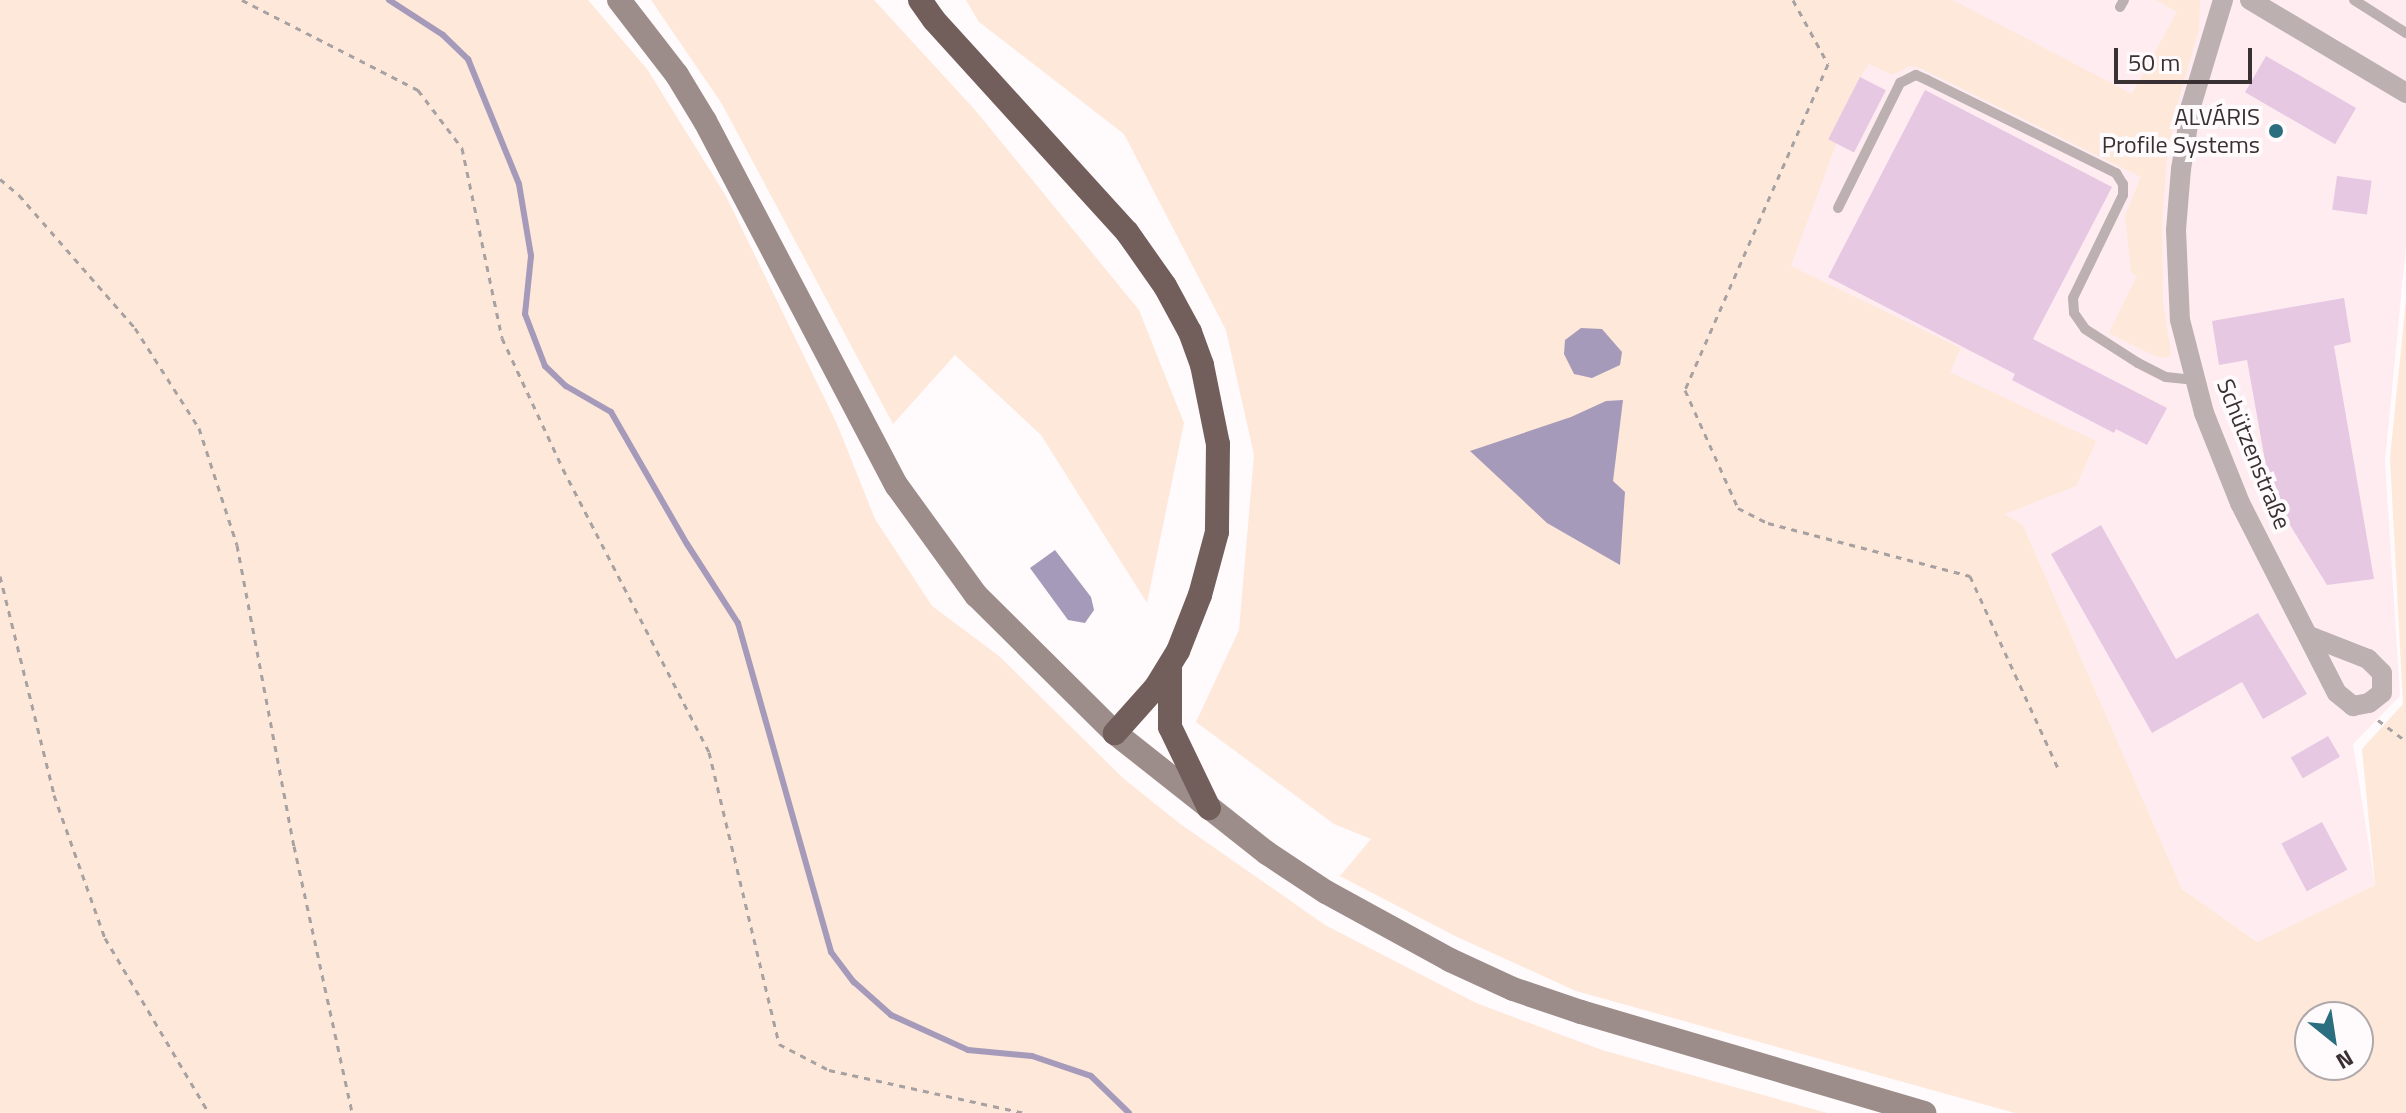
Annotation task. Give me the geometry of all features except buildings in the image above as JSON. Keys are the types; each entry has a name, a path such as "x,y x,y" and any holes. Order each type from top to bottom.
{"highway":[{"path":"920,0 943,31 1127,232 1165,286 1194,343 1212,406 1218,444 1217,532 1200,595 1171,662 1156,687 1115,733"},
{"path":"1171,662 1170,727 1209,808"}],"main road":[{"path":"619,0 677,75 705,121 897,486 976,595 1115,733 1209,808 1326,892 1450,960 1513,989 1648,1034 1924,1113"}],"street":[{"name":"Schützenstraße","path":"2223,0 2191,106 2181,169 2176,230 2180,320 2204,413 2240,503 2337,693 2353,706 2369,703"},
{"path":"2250,0 2406,93"},
{"path":"2309,636 2368,659 2382,673 2382,693 2369,703"}],"lane":[{"path":"2354,0 2406,33"},
{"path":"1838,208 1900,83 1916,75 1927,80 2116,173 2123,184 2123,195 2073,298 2074,313 2085,329 2138,363 2166,377 2196,380"}],"path":[{"path":"242,0 418,90 462,148 502,338 563,469 709,752 779,1044 829,1070 1024,1113"},
{"path":"1793,0 1828,64 1685,390 1738,508 1768,523 1970,576 2058,768"},
{"path":"0,179 19,195 135,328 199,428 237,545 294,846 352,1113"},
{"path":"0,576 54,795 105,938 209,1113"},
{"path":"2369,703 2375,718 2406,741"}],"shaded area":[{"path":"0,0 588,0 647,69 726,196 837,424 875,519 932,606 999,656 1124,779 1179,823 1325,925 1476,1003 1602,1050 1827,1113 0,1113"},
{"path":"651,0 874,0 975,110 1139,310 1184,423 1147,603 1041,435 955,355 893,424 722,104"},
{"path":"966,0 1953,0 2132,94 2177,12 2156,0 2200,0 2199,29 2177,106 2166,166 2162,223 2163,301 2171,355 2165,358 2155,356 2109,333 2137,276 2131,272 2125,215 2141,177 1920,68 1909,66 1893,75 1869,64 1862,74 1791,266 1961,348 1950,372 2096,441 2076,486 2005,514 2023,525 2182,889 2257,942 2375,885 2362,749 2403,704 2390,458 2406,300 2406,1113 2015,1113 1576,991 1455,936 1340,876 1371,839 1334,824 1196,722 1239,630 1254,455 1226,330 1124,134 979,22"},
{"path":"1820,0 2406,0 2406,246 2385,461 2400,696 2353,744 2375,885 2257,942 2182,889 2023,525 1727,350"},
{"path":"1581,328 1602,329 1622,352 1620,365 1592,378 1574,374 1564,354 1565,340"},
{"path":"1623,400 1613,481 1625,492 1620,565 1547,523 1470,451 1571,417 1606,401"},
{"path":"1055,550 1091,597 1094,610 1085,623 1068,620 1030,568"}],"waterway":[{"path":"389,0 443,35 468,59 519,184 531,256 525,314 545,366 566,386 611,412 687,544 738,623 831,952 854,982 891,1015 968,1050 1032,1056 1091,1076 1129,1113"}],"place":[{"name":"ALVÁRIS Profile Systems","path":"2276,131"}]}
